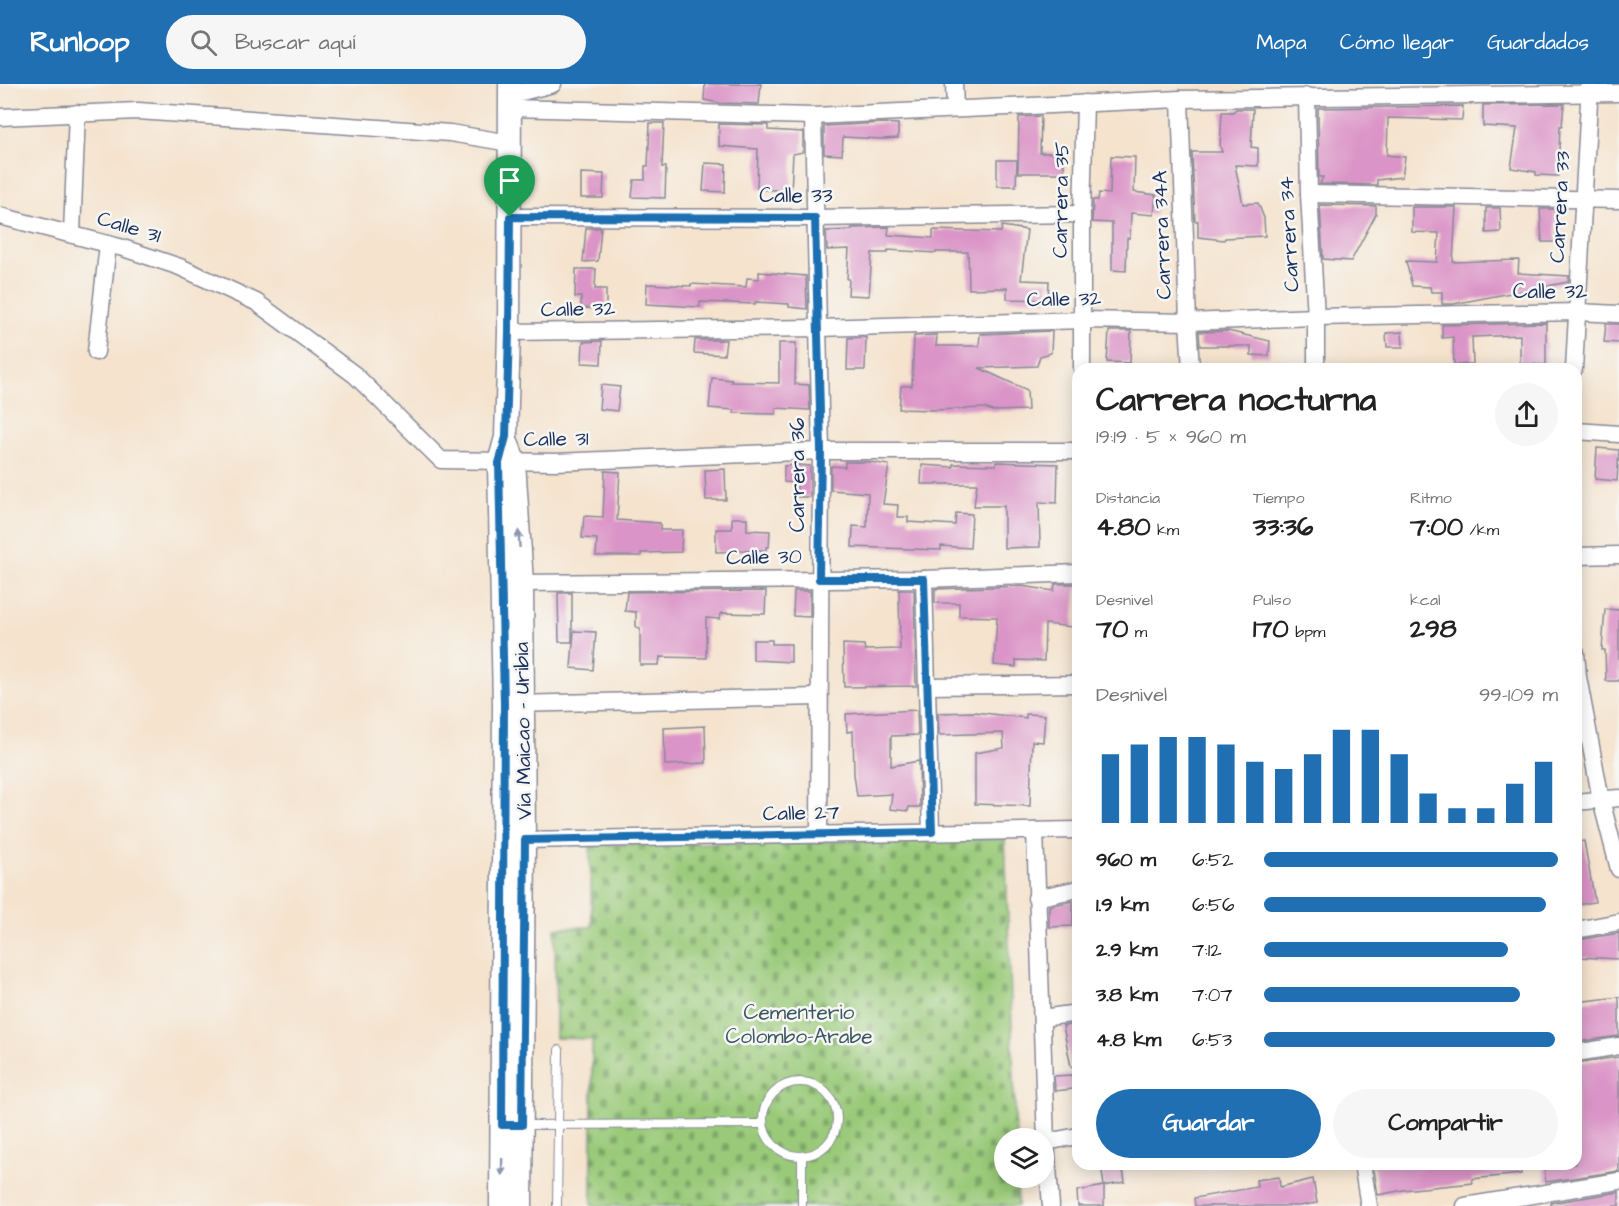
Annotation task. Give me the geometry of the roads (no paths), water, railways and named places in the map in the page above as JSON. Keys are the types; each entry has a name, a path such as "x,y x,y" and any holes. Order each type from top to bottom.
{"street":[{"path":"510,96 553,84"},
{"path":"954,84 955,108"},
{"path":"510,96 813,116 955,108 1308,96 1376,90 1589,88 1619,93"},
{"name":"Carrera 33","path":"1574,363 1589,88"},
{"name":"Vía Maicao - Uribia","path":"510,96 506,462 513,704 512,1125 521,1206"},
{"name":"Carrera 34","path":"1308,96 1309,194 1316,317 1316,363"},
{"name":"Carrera 34A","path":"1180,99 1191,363"},
{"name":"Carrera 35","path":"1082,363 1085,103"},
{"path":"0,117 138,111 450,133 510,143"},
{"path":"72,233 77,113"},
{"name":"Carrera 36","path":"813,116 821,451 819,835"},
{"path":"1309,194 1619,200"},
{"name":"Calle 33","path":"510,217 815,218 1082,214"},
{"name":"Calle 31","path":"0,216 72,233 180,267 256,302 355,375 441,460 506,462 821,451 1072,451"},
{"path":"96,352 108,244"},
{"name":"Calle 32","path":"509,332 819,328 1083,320 1188,322 1577,312 1619,314"},
{"path":"1582,431 1619,434"},
{"name":"Vía Maicao - Uribia","path":"501,1206 512,1125 525,840 513,704 522,584 506,462"},
{"path":"1582,556 1619,555"},
{"name":"Calle 30","path":"522,584 924,579 1072,573"},
{"path":"924,579 932,832"},
{"path":"927,686 1072,684"},
{"path":"513,704 819,697"},
{"path":"1582,703 1601,800 1619,868"},
{"path":"1582,802 1619,798"},
{"name":"Calle 27","path":"525,840 1072,830"},
{"path":"1035,831 1046,1128"},
{"path":"1036,898 1072,890"},
{"path":"1582,929 1619,922"},
{"path":"1042,1018 1072,1014"},
{"path":"1582,1052 1619,1046"},
{"path":"1054,1140 1072,1137"},
{"path":"1363,1170 1369,1206"},
{"path":"1465,1206 1619,1181"},
{"path":"1050,1188 1051,1206"}],"lane":[{"path":"557,1206 559,1050"},
{"path":"808,1082 824,1090 835,1105 838,1122 832,1139 819,1152 802,1157 782,1153 768,1139 763,1124 765,1107 775,1092 790,1083 808,1082"},
{"path":"512,1125 763,1124"},
{"path":"802,1157 802,1206"}],"park label":[{"name":"Cementerio Colombo-Arabe","path":"799,1024"}]}
